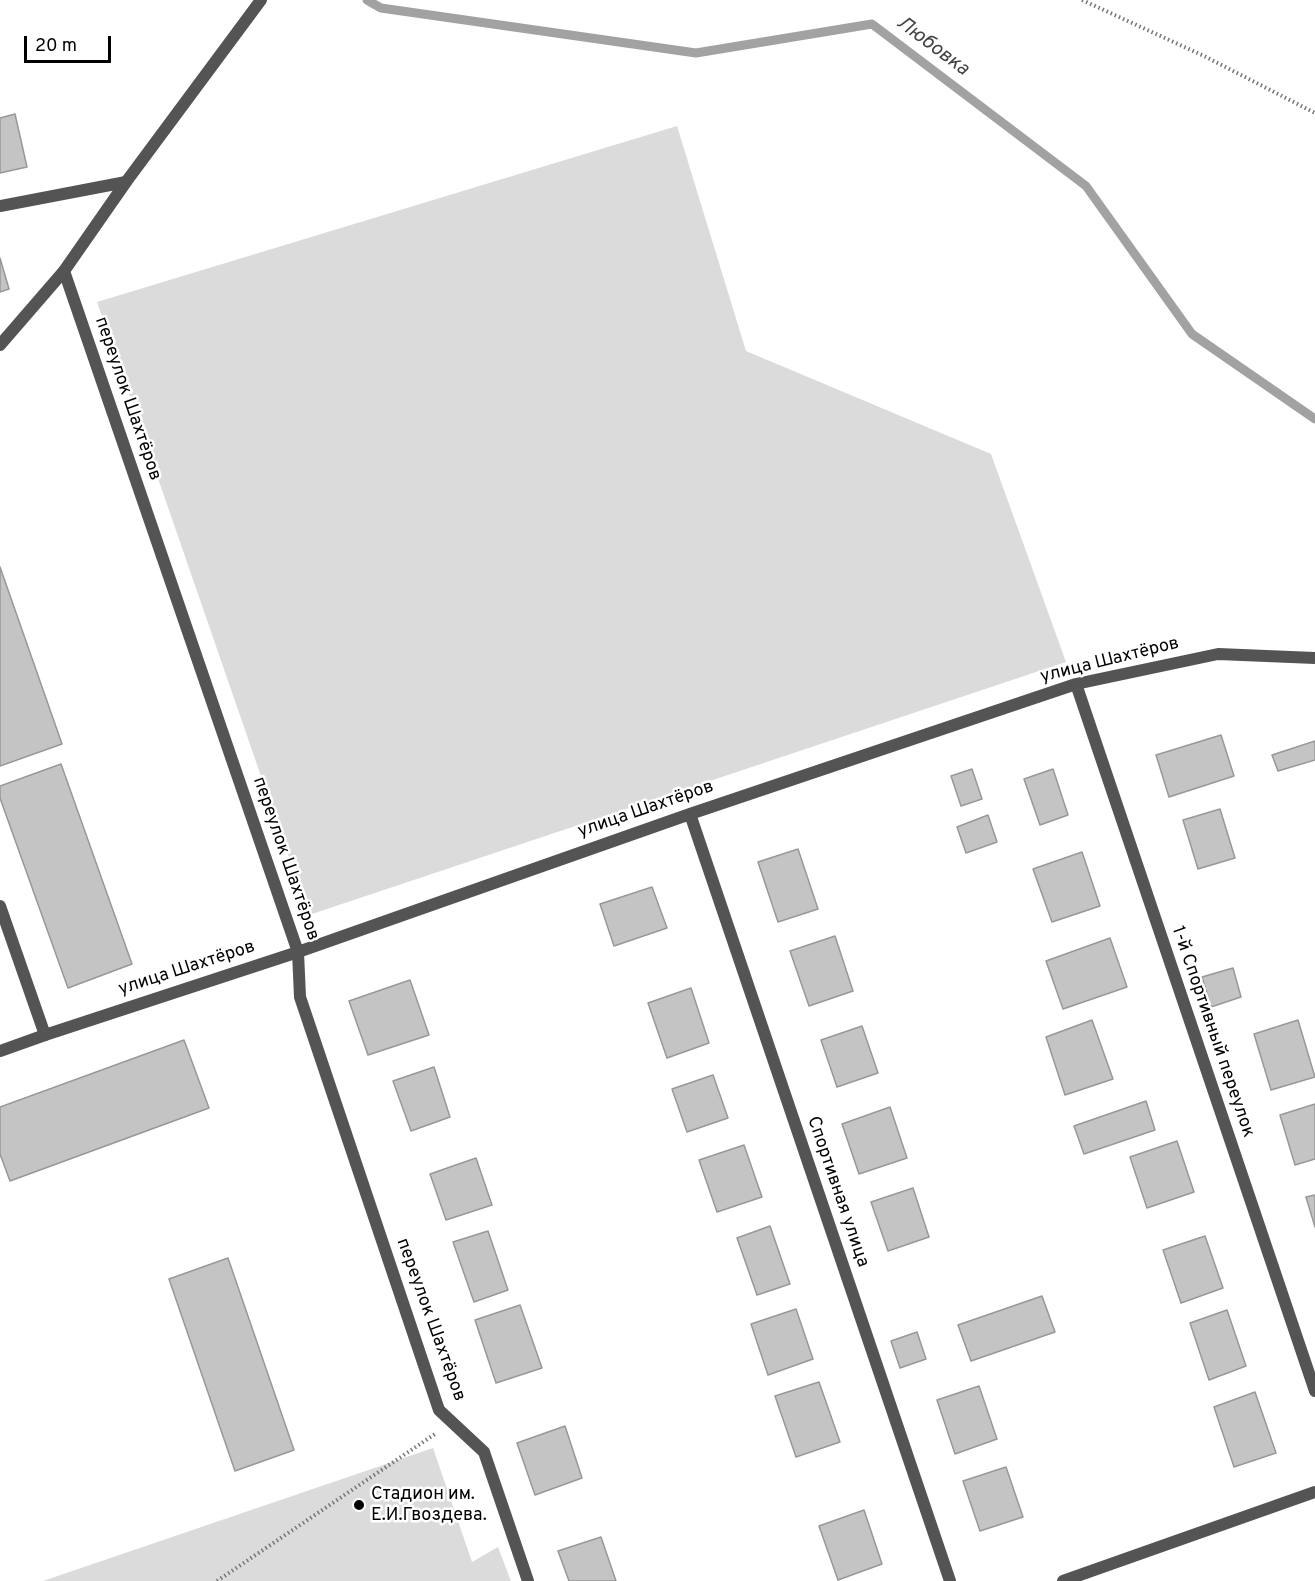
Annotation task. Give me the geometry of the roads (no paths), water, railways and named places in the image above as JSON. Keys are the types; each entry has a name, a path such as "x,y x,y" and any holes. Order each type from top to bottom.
{"street":[{"path":"0,345 64,271 126,182 261,0"},
{"path":"0,206 126,182"},
{"name":"переулок Шахтёров","path":"64,271 298,952 300,997 439,1410 484,1452 528,1581"},
{"name":"улица Шахтёров","path":"0,1051 298,952 690,814 1076,684 1218,654 1315,658"},
{"name":"1-й Спортивный переулок","path":"1076,684 1315,1392"},
{"name":"Спортивная улица","path":"690,814 950,1581"},
{"path":"0,906 45,1035"},
{"path":"1062,1581 1315,1492"}],"waterway":[{"name":"Любовка","path":"367,0 381,8 696,53 872,24 1086,186 1192,334 1315,419"}],"place":[{"name":"Стадион им. Е.И.Гвоздева.","path":"359,1505"}]}
